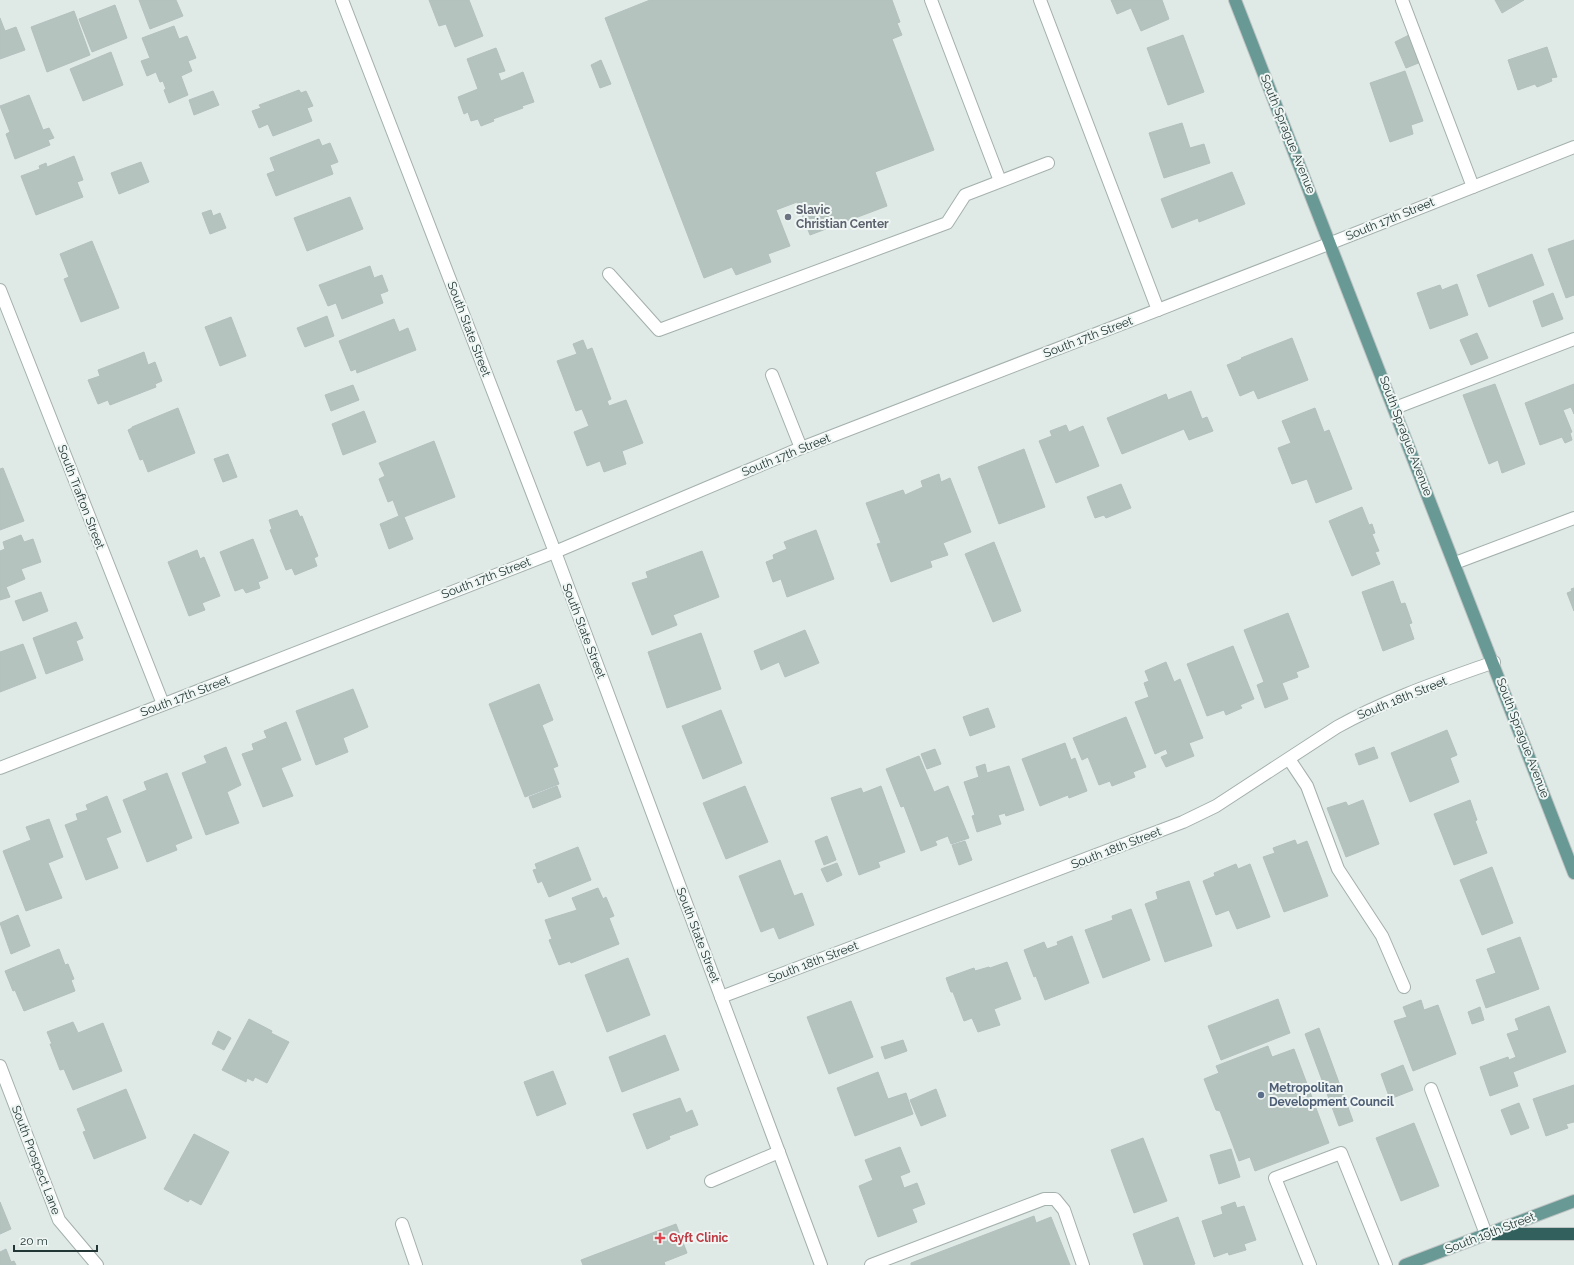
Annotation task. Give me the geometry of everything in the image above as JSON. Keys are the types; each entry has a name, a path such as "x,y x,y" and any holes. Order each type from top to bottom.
{"highway":[{"path":"1486,1234 1574,1234"}],"main road":[{"name":"South Sprague Avenue","path":"1235,0 1494,662 1574,873"},
{"name":"South 19th Street","path":"1405,1265 1574,1201"}],"street":[{"name":"South State Street","path":"342,0 554,552 821,1265"},
{"path":"931,0 1000,181"},
{"path":"1040,0 1158,310"},
{"path":"1402,0 1473,187"},
{"name":"South 17th Street","path":"0,768 554,552 801,448 1331,243 1574,147"},
{"path":"609,274 659,330 947,223 965,195 1048,163"},
{"name":"South Trafton Street","path":"0,290 163,704"},
{"path":"1395,408 1574,339"},
{"path":"772,375 801,448"},
{"path":"1455,563 1574,518"},
{"name":"South 18th Street","path":"721,997 1183,822 1216,806 1337,727 1358,715 1407,694 1494,662"},
{"path":"1289,759 1307,786 1338,869 1382,936 1404,987"},
{"name":"South Prospect Lane","path":"0,1066 59,1220 97,1265"},
{"path":"1431,1089 1486,1234"},
{"path":"711,1181 779,1152"},
{"path":"1310,1265 1275,1178 1341,1153 1386,1265"},
{"path":"873,1265 1044,1198 1055,1199 1064,1210 1083,1265"},
{"path":"402,1224 416,1265"}],"building":[{"path":"139,0 176,0 183,16 150,29"},
{"path":"429,0 469,0 483,36 455,47 446,24 439,26"},
{"path":"650,0 892,0 900,22 897,23 902,35 892,39 934,150 875,172 887,206 810,235 797,202 776,210 790,246 768,254 771,262 736,275 732,267 704,278 605,18"},
{"path":"1111,0 1162,0 1169,19 1141,31 1131,8 1117,14"},
{"path":"1495,0 1524,0 1502,13"},
{"path":"115,5 127,38 92,52 79,19"},
{"path":"74,11 90,55 47,72 31,27"},
{"path":"0,18 5,31 16,27 25,50 0,59"},
{"path":"174,26 179,39 187,36 196,58 188,61 192,71 181,76 188,95 169,103 164,90 166,89 163,81 160,82 156,72 147,76 141,61 150,58 142,38"},
{"path":"1183,35 1204,92 1168,105 1147,48"},
{"path":"1409,35 1421,62 1406,68 1395,42"},
{"path":"1547,47 1557,77 1551,78 1552,81 1537,87 1535,84 1518,90 1508,60"},
{"path":"496,48 505,71 498,73 501,81 523,72 534,102 522,106 523,108 493,119 494,121 481,126 478,119 471,121 468,112 464,114 458,97 478,89 467,59"},
{"path":"111,52 123,85 83,101 70,69"},
{"path":"601,60 611,84 600,88 591,65"},
{"path":"1405,71 1423,121 1411,125 1413,134 1390,142 1370,83"},
{"path":"299,90 301,93 306,91 313,106 307,108 312,121 273,136 268,124 259,128 252,111 261,108 259,105"},
{"path":"213,91 219,105 194,115 189,100"},
{"path":"29,95 43,130 49,128 54,138 48,140 50,145 15,159 6,134 10,132 0,106"},
{"path":"1182,123 1190,148 1204,144 1210,163 1164,178 1149,133"},
{"path":"319,139 322,146 330,143 338,162 330,165 333,174 276,196 267,174 275,171 270,158"},
{"path":"74,156 83,180 77,182 83,197 36,215 21,176 40,169 39,166 46,163 47,167"},
{"path":"141,162 149,182 119,194 111,173"},
{"path":"1232,172 1245,204 1199,222 1198,218 1172,228 1161,199"},
{"path":"350,197 363,229 307,251 294,218"},
{"path":"211,210 213,216 220,213 226,228 210,234 202,213"},
{"path":"1574,240 1574,295 1566,298 1548,249"},
{"path":"92,241 119,308 81,322 64,279 69,277 60,254"},
{"path":"1532,254 1544,285 1489,307 1477,275"},
{"path":"370,266 374,278 382,275 388,291 380,294 383,303 342,319 336,303 328,306 319,285"},
{"path":"1457,284 1468,315 1430,329 1417,293 1440,285 1442,290"},
{"path":"1553,293 1563,319 1542,327 1533,301"},
{"path":"327,316 334,336 305,347 297,328"},
{"path":"231,317 246,356 220,366 205,327"},
{"path":"394,319 399,332 408,328 416,350 357,373 356,369 351,371 339,341"},
{"path":"1477,333 1488,358 1471,365 1460,340"},
{"path":"1292,338 1308,380 1258,399 1254,390 1240,396 1227,365"},
{"path":"583,340 587,350 592,348 611,399 607,401 609,406 626,400 643,443 622,451 626,464 604,472 600,461 587,466 574,432 589,426 582,409 576,411 557,361 577,354 573,344"},
{"path":"144,352 148,365 155,362 162,381 155,384 156,387 110,405 108,400 98,404 88,380 100,376 98,370"},
{"path":"1495,384 1525,464 1502,473 1498,460 1489,464 1463,395"},
{"path":"1574,384 1574,414 1571,407 1563,410 1572,432 1570,433 1572,440 1565,443 1562,437 1540,445 1525,403"},
{"path":"353,385 359,400 331,411 325,395"},
{"path":"1191,391 1202,419 1207,417 1213,431 1189,440 1184,429 1122,454 1107,418 1166,394 1168,400"},
{"path":"178,408 195,453 148,472 143,459 140,460 128,430"},
{"path":"1315,408 1324,432 1329,430 1352,489 1316,503 1307,479 1292,484 1278,448 1291,443 1282,421"},
{"path":"364,411 376,442 343,455 332,424"},
{"path":"1066,425 1069,432 1083,426 1099,466 1056,483 1039,441 1052,436 1050,431"},
{"path":"434,441 455,497 404,517 413,539 389,549 380,524 399,516 393,500 388,502 379,479 385,476 379,463"},
{"path":"1024,449 1045,507 999,524 978,467"},
{"path":"228,454 237,477 223,482 214,459"},
{"path":"3,468 24,521 0,530 0,469"},
{"path":"939,474 941,482 950,478 971,532 943,543 948,555 930,561 932,567 891,582 877,544 881,543 866,503 903,490 905,495 923,487 921,481"},
{"path":"1121,484 1131,508 1106,518 1104,515 1095,518 1087,497"},
{"path":"1362,507 1369,525 1372,524 1375,533 1372,534 1379,551 1375,552 1380,564 1352,576 1329,521"},
{"path":"297,510 300,517 302,516 318,556 314,558 317,566 295,575 292,568 286,570 270,530 272,529 269,520"},
{"path":"816,530 834,579 787,597 781,579 773,582 766,562 774,559 773,555 787,549 784,542"},
{"path":"21,535 24,542 33,539 41,562 21,569 25,579 6,587 10,597 0,600 0,551 5,549 3,542"},
{"path":"253,539 268,578 258,582 260,588 246,593 243,588 235,591 220,552"},
{"path":"994,542 1021,611 993,622 965,554"},
{"path":"197,550 200,559 204,557 220,596 202,603 205,610 189,616 168,562"},
{"path":"702,551 719,597 673,615 677,625 652,635 632,583 648,578 646,572"},
{"path":"1393,581 1401,604 1405,603 1412,623 1409,624 1414,639 1383,651 1362,592"},
{"path":"1574,588 1574,611 1567,593 1572,591 1571,589"},
{"path":"41,592 48,611 23,621 15,601"},
{"path":"1288,613 1309,667 1296,672 1298,677 1282,683 1288,699 1265,708 1257,685 1264,682 1244,630"},
{"path":"76,622 83,638 76,641 83,660 46,674 33,638"},
{"path":"805,630 819,663 785,677 779,662 761,670 754,651"},
{"path":"701,633 721,689 667,708 648,652"},
{"path":"23,644 36,678 0,692 0,652"},
{"path":"1233,646 1254,699 1240,705 1242,708 1226,715 1224,710 1207,716 1187,664"},
{"path":"1166,662 1174,682 1180,679 1203,738 1189,743 1194,756 1166,767 1161,757 1168,754 1166,749 1155,754 1135,702 1149,697 1144,683 1149,681 1145,671"},
{"path":"539,684 553,720 542,725 558,766 553,768 559,784 525,797 489,704"},
{"path":"353,689 368,727 343,738 348,752 316,765 296,711"},
{"path":"988,708 995,727 970,736 963,717"},
{"path":"721,710 742,763 703,779 682,726"},
{"path":"1126,717 1146,767 1133,772 1135,777 1112,786 1110,781 1099,785 1088,757 1082,760 1073,738"},
{"path":"286,722 301,760 281,768 293,796 263,807 242,754 254,750 252,744 267,738 264,731"},
{"path":"1447,730 1457,755 1450,758 1459,782 1410,802 1391,753"},
{"path":"1065,743 1071,760 1075,758 1087,791 1069,798 1068,795 1040,806 1022,759"},
{"path":"226,747 241,785 227,792 239,823 206,835 182,773 207,763 204,756"},
{"path":"1374,747 1378,758 1359,765 1355,754"},
{"path":"935,749 941,764 927,769 921,754"},
{"path":"919,756 934,792 948,786 969,838 951,844 948,836 935,841 937,845 921,851 904,806 901,807 886,769"},
{"path":"985,764 987,773 1009,766 1024,810 1006,816 1005,813 998,815 1001,824 977,832 972,816 975,815 964,782 979,777 976,767"},
{"path":"167,773 192,838 175,845 177,850 147,862 123,800 147,790 144,782"},
{"path":"557,786 561,797 533,808 529,797"},
{"path":"745,786 768,842 726,859 703,803"},
{"path":"881,786 905,852 878,862 880,867 859,875 831,798 861,788 863,793"},
{"path":"107,796 121,832 106,838 118,868 86,880 65,825 78,820 76,814 88,810 86,805"},
{"path":"1363,800 1379,844 1346,857 1327,808 1346,802 1348,806"},
{"path":"1470,800 1477,820 1475,821 1487,853 1454,865 1434,814"},
{"path":"49,819 63,857 48,863 62,898 26,911 3,851 31,840 26,827"},
{"path":"827,836 836,860 824,865 815,841"},
{"path":"1295,840 1297,845 1307,841 1328,896 1284,912 1263,857 1275,853 1273,848"},
{"path":"965,841 972,860 959,865 952,845"},
{"path":"578,847 591,880 549,897 542,881 538,883 533,870 537,869 535,864"},
{"path":"780,860 794,896 802,893 814,925 779,939 774,927 761,932 739,876"},
{"path":"837,863 842,875 827,882 821,869"},
{"path":"1236,864 1238,869 1250,864 1270,917 1237,929 1229,910 1216,915 1203,881 1215,876 1214,873"},
{"path":"1492,867 1513,923 1482,935 1460,880"},
{"path":"1189,881 1212,946 1165,962 1145,904 1158,899 1156,892"},
{"path":"598,888 603,899 606,897 614,916 609,918 619,944 571,963 570,961 559,965 549,940 552,939 545,920 577,910 572,898"},
{"path":"1131,909 1150,960 1103,978 1085,930 1113,920 1112,916"},
{"path":"18,915 30,946 11,954 0,923"},
{"path":"1072,936 1089,983 1045,1000 1036,976 1034,977 1024,950 1044,942 1047,949 1058,945 1057,942"},
{"path":"1520,937 1539,989 1486,1008 1476,980 1496,973 1487,949"},
{"path":"59,949 65,965 68,964 74,979 71,980 75,991 24,1011 15,990 13,991 5,971"},
{"path":"628,958 650,1015 607,1032 585,975"},
{"path":"1007,962 1021,999 994,1009 1000,1025 978,1032 972,1018 964,1021 946,978 974,968 975,971"},
{"path":"1278,999 1290,1033 1221,1060 1208,1026"},
{"path":"1421,1000 1424,1010 1438,1005 1456,1054 1413,1071 1394,1021 1407,1017 1403,1007"},
{"path":"851,1001 873,1057 829,1074 807,1017"},
{"path":"1549,1006 1566,1052 1513,1072 1518,1086 1490,1096 1480,1067 1508,1057 1509,1060 1516,1057 1507,1034 1519,1030 1515,1019"},
{"path":"1480,1007 1484,1020 1472,1024 1468,1012"},
{"path":"249,1019 289,1042 267,1083 255,1077 253,1081 247,1078 246,1082 222,1070"},
{"path":"73,1022 78,1033 103,1023 122,1071 73,1090 64,1069 60,1070 47,1032"},
{"path":"1319,1028 1353,1121 1339,1126 1305,1034"},
{"path":"218,1031 231,1038 224,1050 212,1044"},
{"path":"665,1035 679,1070 622,1092 609,1057"},
{"path":"903,1040 907,1051 885,1059 881,1047"},
{"name":"Metropolitan Development Council","path":"1268,1046 1272,1057 1294,1049 1329,1143 1255,1171 1250,1157 1239,1161 1220,1111 1216,1110 1204,1079 1219,1073 1216,1066"},
{"path":"1403,1065 1413,1090 1390,1099 1381,1074"},
{"path":"553,1071 566,1104 537,1116 524,1082"},
{"path":"878,1072 888,1099 906,1093 913,1114 855,1136 837,1088"},
{"path":"1574,1085 1574,1122 1566,1124 1568,1128 1546,1136 1533,1099"},
{"path":"126,1089 146,1138 94,1159 83,1132 86,1131 77,1109"},
{"path":"936,1089 946,1116 921,1126 910,1100"},
{"path":"680,1098 686,1113 692,1110 698,1125 669,1136 670,1139 647,1149 633,1114"},
{"path":"1519,1103 1529,1128 1511,1135 1501,1110"},
{"path":"1414,1123 1439,1186 1401,1201 1376,1138"},
{"path":"194,1134 229,1152 201,1205 190,1199 188,1202 164,1189"},
{"path":"1143,1138 1167,1201 1134,1213 1111,1150"},
{"path":"900,1147 910,1172 900,1176 904,1188 917,1183 925,1204 912,1209 917,1222 878,1237 859,1186 873,1180 865,1160"},
{"path":"1231,1149 1240,1177 1219,1184 1210,1155"},
{"path":"0,1202 11,1229 0,1234"},
{"path":"1235,1202 1237,1208 1244,1206 1256,1240 1244,1244 1246,1250 1229,1255 1228,1252 1214,1257 1202,1221 1223,1214 1221,1207"},
{"path":"1034,1216 1036,1223 1051,1217 1070,1265 911,1265 911,1263"},
{"path":"1178,1217 1195,1264 1144,1265 1133,1234"},
{"name":"Gyft Clinic","path":"676,1224 687,1253 664,1262 665,1265 583,1265 581,1260"},
{"path":"6,1249 11,1262 14,1261 16,1265 0,1265 0,1252"}],"place":[{"name":"Slavic Christian Center","path":"788,217"},
{"name":"Metropolitan Development Council","path":"1261,1095"},
{"name":"Gyft Clinic","path":"660,1238"}]}
